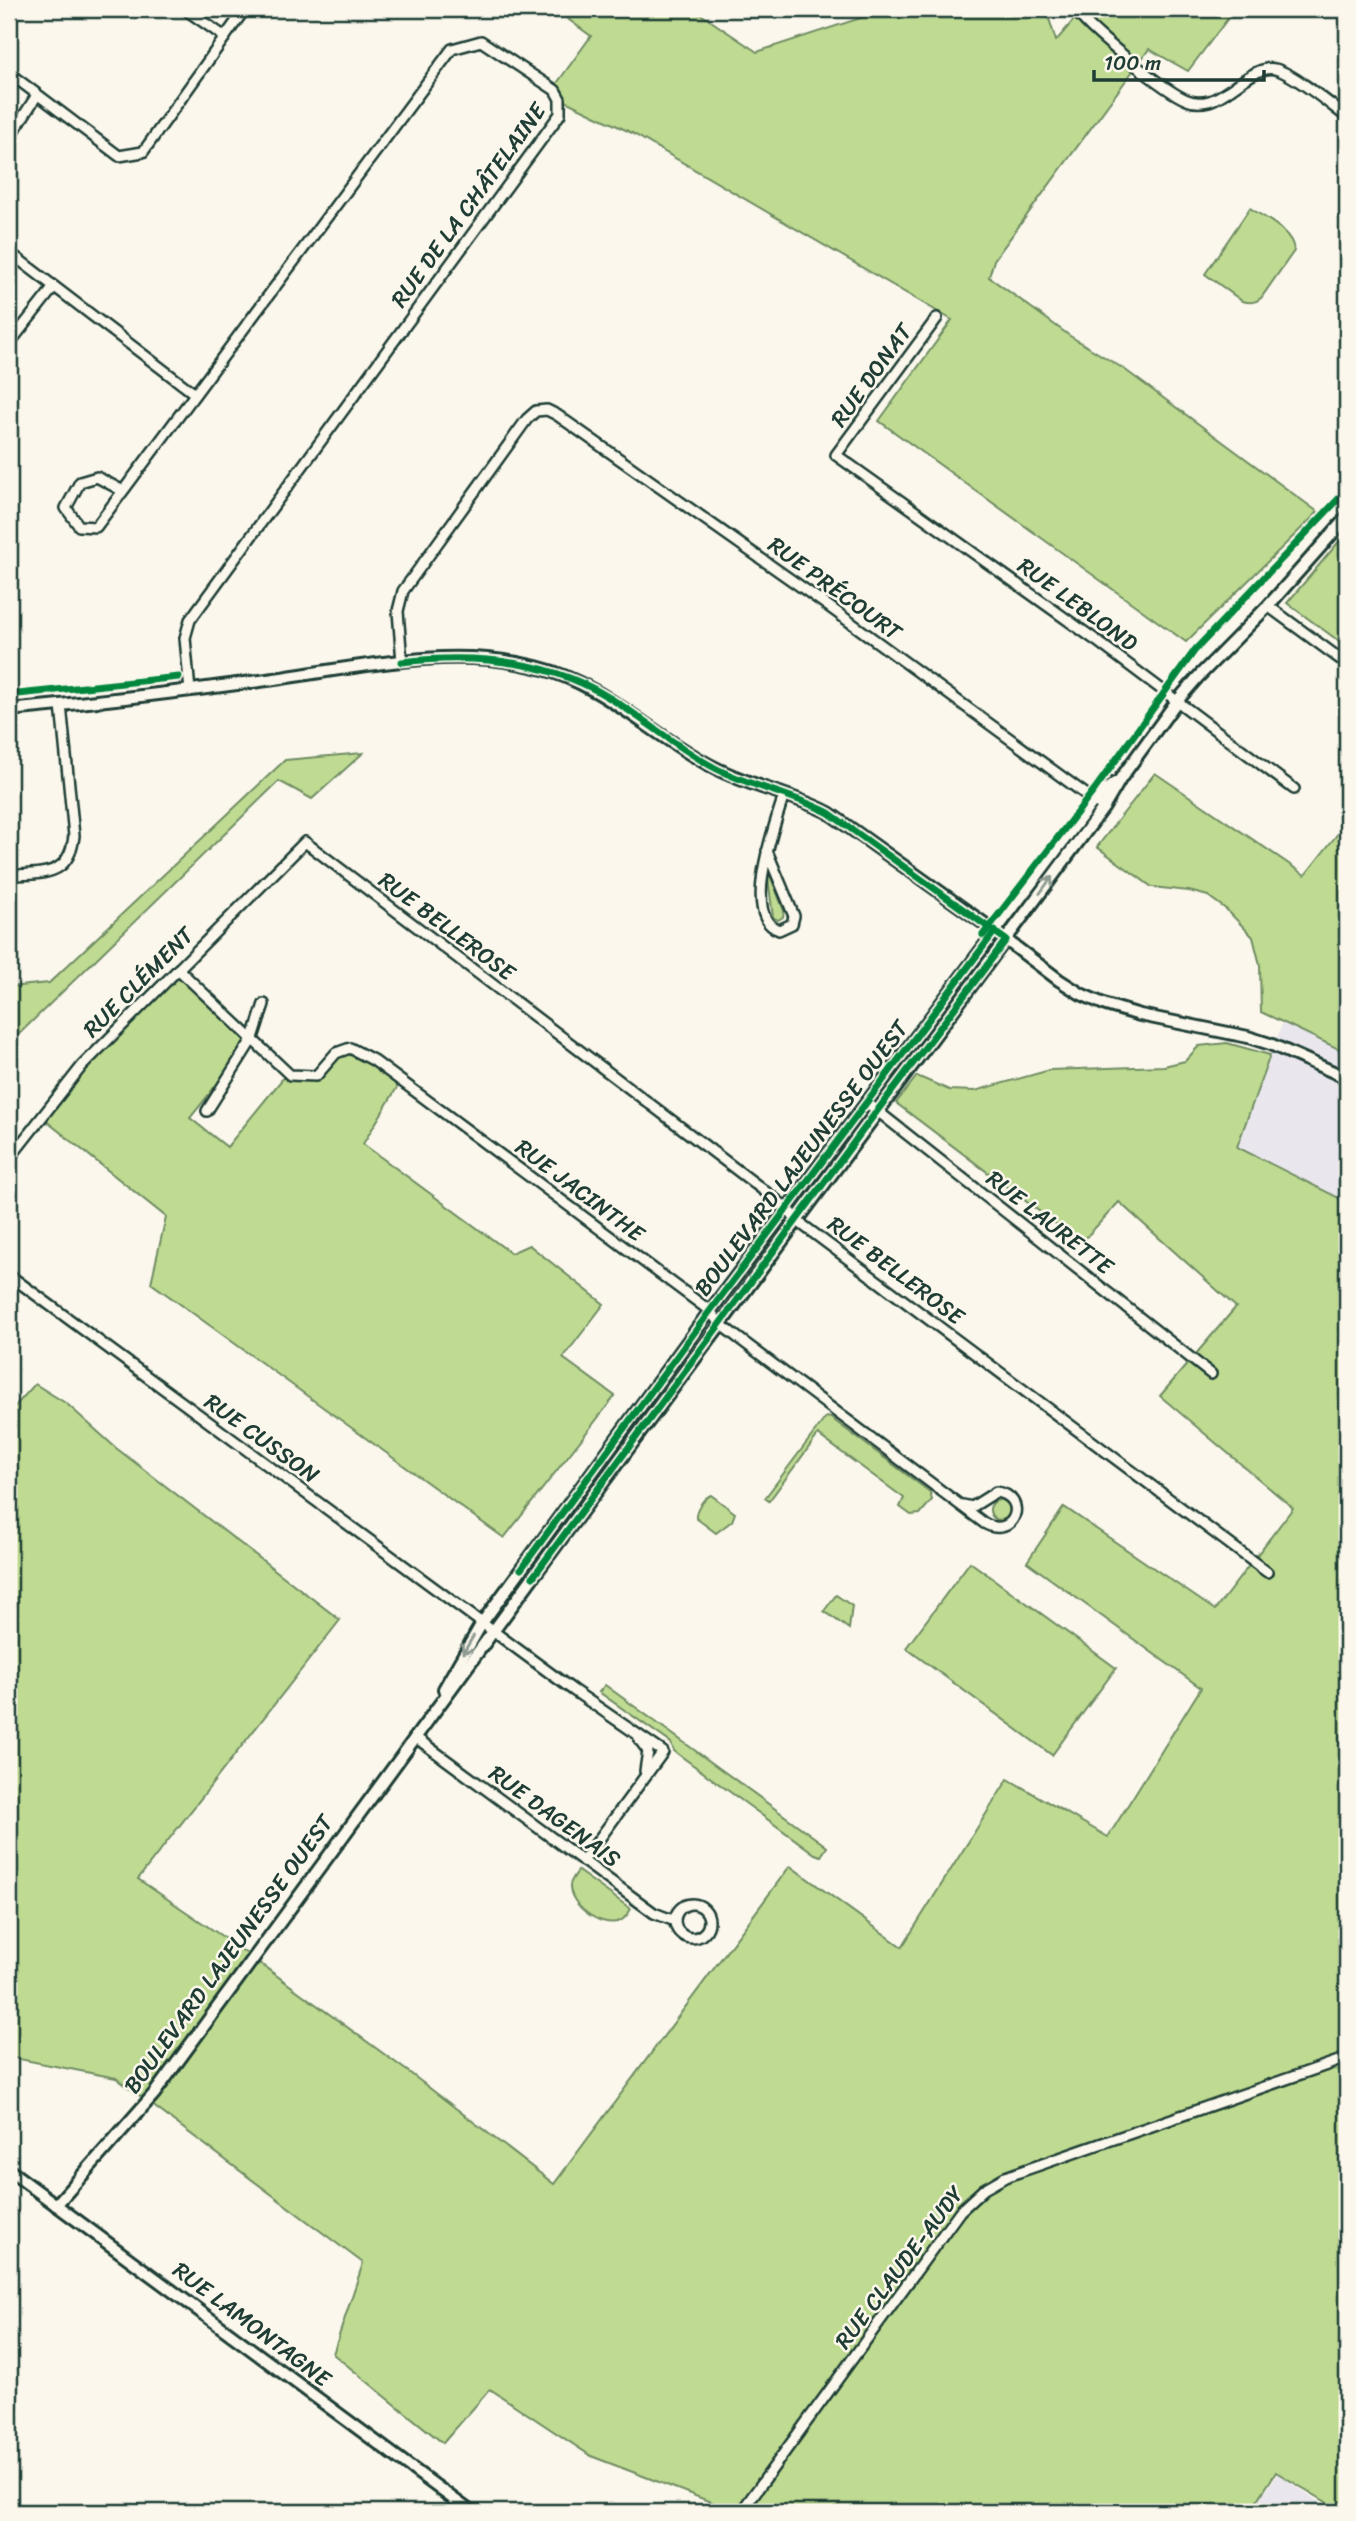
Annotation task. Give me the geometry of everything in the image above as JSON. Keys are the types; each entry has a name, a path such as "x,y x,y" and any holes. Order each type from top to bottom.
{"street":[{"path":"189,9 189,12 225,37"},
{"path":"9,73 119,156 143,152 245,9"},
{"path":"1075,9 1093,30 1189,101 1212,100 1258,72 1275,69 1347,117"},
{"name":"RUE DE LA CHÂTELAINE","path":"123,491 97,477 80,482 66,508 79,526 96,527 123,491 452,49 481,41 555,90 560,99 560,114 190,620 185,638 190,691"},
{"path":"9,139 37,95"},
{"path":"9,252 195,394"},
{"path":"9,344 54,287"},
{"name":"RUE DONAT","path":"836,455 937,318"},
{"name":"RUE PRÉCOURT","path":"402,662 398,611 403,591 527,419 539,410 557,415 1099,804"},
{"name":"RUE LEBLOND","path":"836,455 1097,641 1294,789"},
{"name":"BOULEVARD LAJEUNESSE OUEST","path":"426,1722 481,1623 710,1311 995,931 1121,778 1177,701 1268,606 1347,517"},
{"path":"1268,606 1347,664"},
{"path":"9,710 190,691 402,662 453,658 490,659 561,674 608,696 717,769 819,808 838,819 1059,980 1106,1005 1140,1015 1248,1037 1347,1078"},
{"path":"9,876 57,869 71,856 74,836 61,705"},
{"path":"767,851 794,916 792,924 782,930 770,926 762,909 762,882 767,851 784,795"},
{"name":"BOULEVARD LAJEUNESSE OUEST","path":"57,2205 154,2094 796,1220 1006,940 1099,804"},
{"name":"RUE CLÉMENT","path":"9,1159 82,1066 306,842"},
{"name":"RUE BELLEROSE","path":"306,842 787,1208 796,1220 1267,1572"},
{"name":"RUE JACINTHE","path":"178,969 290,1075 316,1076 336,1053 350,1048 373,1060 710,1311 720,1324 984,1523 996,1528 1007,1525 1016,1511 1008,1496 996,1492 972,1507 963,1505"},
{"path":"207,1111 252,1039 264,1004"},
{"name":"RUE LAURETTE","path":"866,1102 1211,1374"},
{"name":"RUE CUSSON","path":"9,1275 493,1632 663,1752 633,1793"},
{"path":"583,1861 633,1793 645,1772 648,1757 645,1746 631,1730"},
{"name":"RUE DAGENAIS","path":"415,1737 654,1913 676,1922"},
{"name":"RUE CLAUDE-AUDY","path":"741,2512 960,2211 984,2189 1005,2177 1347,2058"},
{"name":"RUE LAMONTAGNE","path":"9,2170 471,2512"}],"shaded area":[{"path":"1283,1022 1347,1053 1347,1202 1237,1147"},
{"path":"1278,2473 1333,2512 1251,2512"}],"green space":[{"path":"554,9 693,9 757,52 879,12 881,9 1046,9 1056,41 1083,9 1235,9 1188,71 1149,49 994,260 989,277 1070,336 1124,369 1318,512 1186,642 879,421 952,320 632,133 563,100 555,86 591,36"},
{"path":"1250,208 1284,231 1294,251 1261,298 1250,302 1242,301 1205,274"},
{"path":"1347,532 1347,647 1287,603"},
{"path":"363,753 312,799 279,781 18,1035 9,1031 9,987 49,983 285,760"},
{"path":"1155,773 1305,875 1347,822 1347,1053 1261,1012 1260,965 1253,937 1227,910 1208,896 1152,887 1097,847"},
{"path":"770,875 784,911 783,917 778,920 773,917 768,878"},
{"path":"178,969 251,1042 190,1118 227,1147 288,1072 318,1074 350,1049 401,1081 363,1144 511,1253 529,1245 604,1304 563,1358 615,1396 504,1538 151,1283 166,1217 45,1120 80,1068"},
{"path":"1227,1043 1270,1055 1237,1147 1347,1202 1347,2512 1276,2472 1250,2512 737,2512 591,2456 490,2389 443,2443 333,2354 363,2263 116,2078 9,2057 9,1413 35,1384 67,1404 116,1448 340,1620 138,1879 232,1943 410,2073 554,2184 790,1866 902,1947 1008,1779 1108,1837 1201,1688 1027,1562 1064,1507 1215,1610 1293,1508 1160,1396 1236,1307 1119,1202 1081,1243 896,1103 917,1076 949,1090 975,1091 1050,1070 1164,1066 1185,1061 1199,1046"},
{"path":"826,1417 831,1418 930,1492 932,1500 920,1514 911,1515 900,1507 904,1498 818,1435 769,1501 765,1498"},
{"path":"711,1495 735,1513 732,1521 716,1533 696,1518 700,1504"},
{"path":"1000,1500 1007,1503 1010,1510 1007,1517 1000,1520 993,1517 990,1510 993,1503"},
{"path":"970,1562 1116,1668 1052,1755 906,1648"},
{"path":"836,1595 852,1606 849,1629 824,1611"},
{"path":"605,1685 822,1843 827,1847 821,1856 678,1754 671,1743 599,1692"},
{"path":"578,1871 631,1909 625,1918 612,1923 604,1922 580,1907 571,1893 570,1885"}],"cycle path":[{"path":"983,935 1095,789 1195,650 1347,490"},
{"path":"402,662 455,659 508,662 560,674 584,684 715,768 829,813 1006,940 533,1577"},
{"path":"9,695 179,677"},
{"path":"521,1569 710,1311 995,931"}]}
